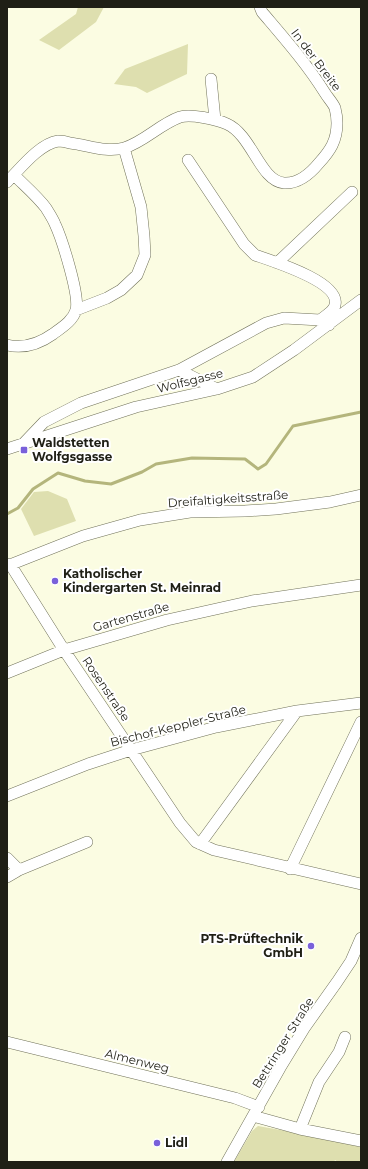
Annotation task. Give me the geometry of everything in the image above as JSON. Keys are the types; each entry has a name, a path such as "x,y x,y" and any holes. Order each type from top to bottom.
{"street":[{"name":"In der Breite","path":"10,179 41,148 58,141 109,150 124,148 140,141 180,117 199,117 228,124 238,131 264,169 273,179 282,183 295,183 305,177 331,150 336,137 337,123 335,108 317,79 262,12 260,7"},
{"path":"211,79 215,120"},
{"path":"76,310 107,298 121,290 137,275 145,255 141,207 124,148"},
{"path":"21,445 44,422 81,403 179,370 242,335 274,320 284,318 325,322 334,308 336,299 326,287 308,276 250,252 188,160"},
{"path":"7,345 23,347 37,343 62,327 72,318 76,310 72,274 55,223 32,192 10,179"},
{"path":"277,263 352,192"},
{"name":"Wolfsgasse","path":"7,449 136,408 217,389 253,377 294,350 325,322 361,300"},
{"path":"179,370 217,389"},
{"name":"Dreifaltigkeitsstraße","path":"9,565 83,536 140,520 190,512 245,512 276,509 330,502 361,495"},
{"name":"Rosenstraße","path":"9,565 180,823 196,842 200,844"},
{"name":"Gartenstraße","path":"7,673 64,650 167,620 252,601 361,585"},
{"name":"Bischof-Keppler-Straße","path":"7,796 88,764 131,750 216,728 297,711 361,703"},
{"path":"297,711 200,844 214,850 290,869 361,884"},
{"path":"290,869 361,722"},
{"path":"7,877 19,870 87,842"},
{"path":"7,858 19,870"},
{"name":"Bettringer Straße","path":"227,1162 305,1027 337,982 356,962 361,938"},
{"path":"300,1129 319,1082 339,1052 345,1037"},
{"name":"Almenweg","path":"7,1042 235,1098 268,1121 361,1141"}],"green space":[{"path":"78,7 104,7 96,22 59,50 39,40 76,14"},
{"path":"188,44 187,74 147,93 136,87 114,84 125,69"},
{"path":"48,491 67,499 76,521 34,536 21,509 34,492"},
{"path":"258,1126 361,1147 361,1162 338,1162 335,1160 334,1162 234,1162 252,1131"}],"waterway":[{"path":"7,514 18,508 33,489 58,473 85,481 111,484 142,472 156,464 192,458 245,459 258,469 266,464 293,426 361,412"}],"place":[{"name":"Waldstetten Wolfgsgasse","path":"24,450"},
{"name":"Katholischer Kindergarten St. Meinrad","path":"55,581"},
{"name":"PTS-Prüftechnik GmbH","path":"311,946"},
{"name":"Lidl","path":"157,1143"}]}
